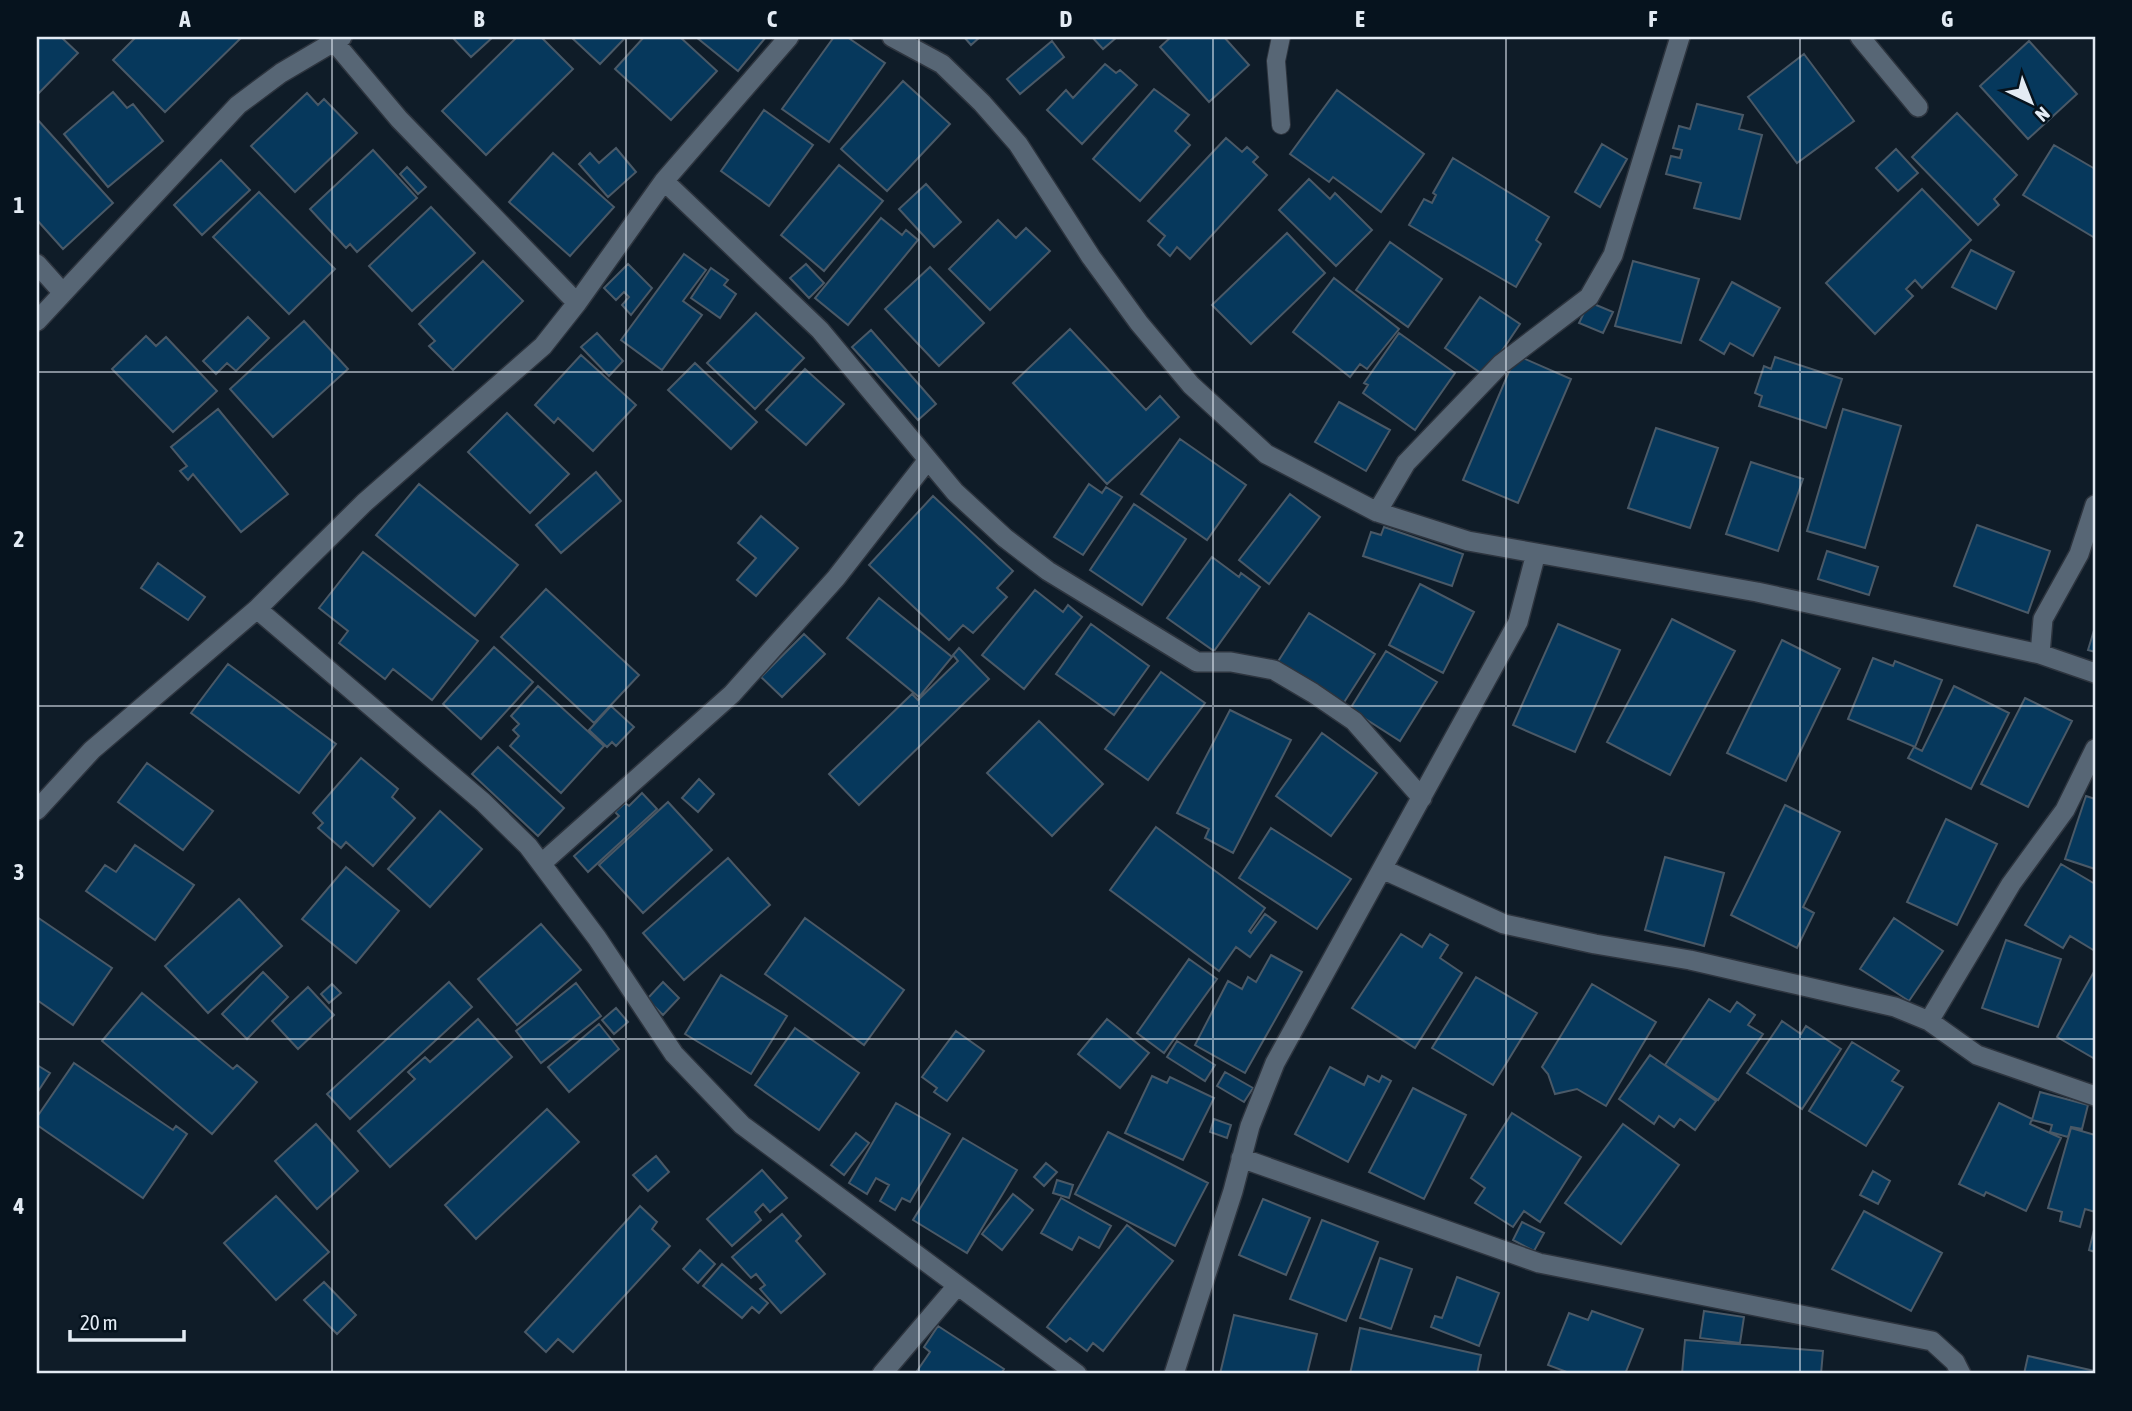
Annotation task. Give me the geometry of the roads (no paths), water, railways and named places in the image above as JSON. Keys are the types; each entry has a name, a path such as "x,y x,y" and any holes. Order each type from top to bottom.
{"street":[{"path":"37,810 92,750 257,609 364,503 512,376 543,346 664,181 789,37"},
{"path":"892,37 942,64 1018,144 1090,257 1191,385 1266,454 1377,512 1468,541 1757,592 2040,654 2095,673"},
{"path":"1377,512 1406,463 1501,364 1589,297 1613,255 1680,37"},
{"path":"1860,37 1918,107"},
{"path":"37,321 238,105 336,39 399,120 577,303"},
{"path":"664,181 820,330 927,461 955,492 1005,538 1048,570 1157,640 1197,662 1231,662 1274,670 1313,693 1354,721 1422,798"},
{"path":"37,264 63,293"},
{"path":"542,863 733,694 836,579 927,461"},
{"path":"2040,654 2043,619 2079,554 2095,505"},
{"path":"1174,1374 1250,1126 1275,1063 1518,622 1536,553"},
{"path":"257,609 484,802 542,863 597,938 674,1054 742,1125 1077,1374"},
{"path":"1929,1021 2011,884 2065,810 2095,749"},
{"path":"1382,869 1504,924 1731,969 1895,1007 1929,1021 1977,1055 2095,1096"},
{"path":"1241,1158 1539,1263 1932,1340 1955,1362 1961,1374"},
{"path":"882,1374 957,1286"}],"lane":[{"path":"1280,125 1276,61 1281,37"}]}
